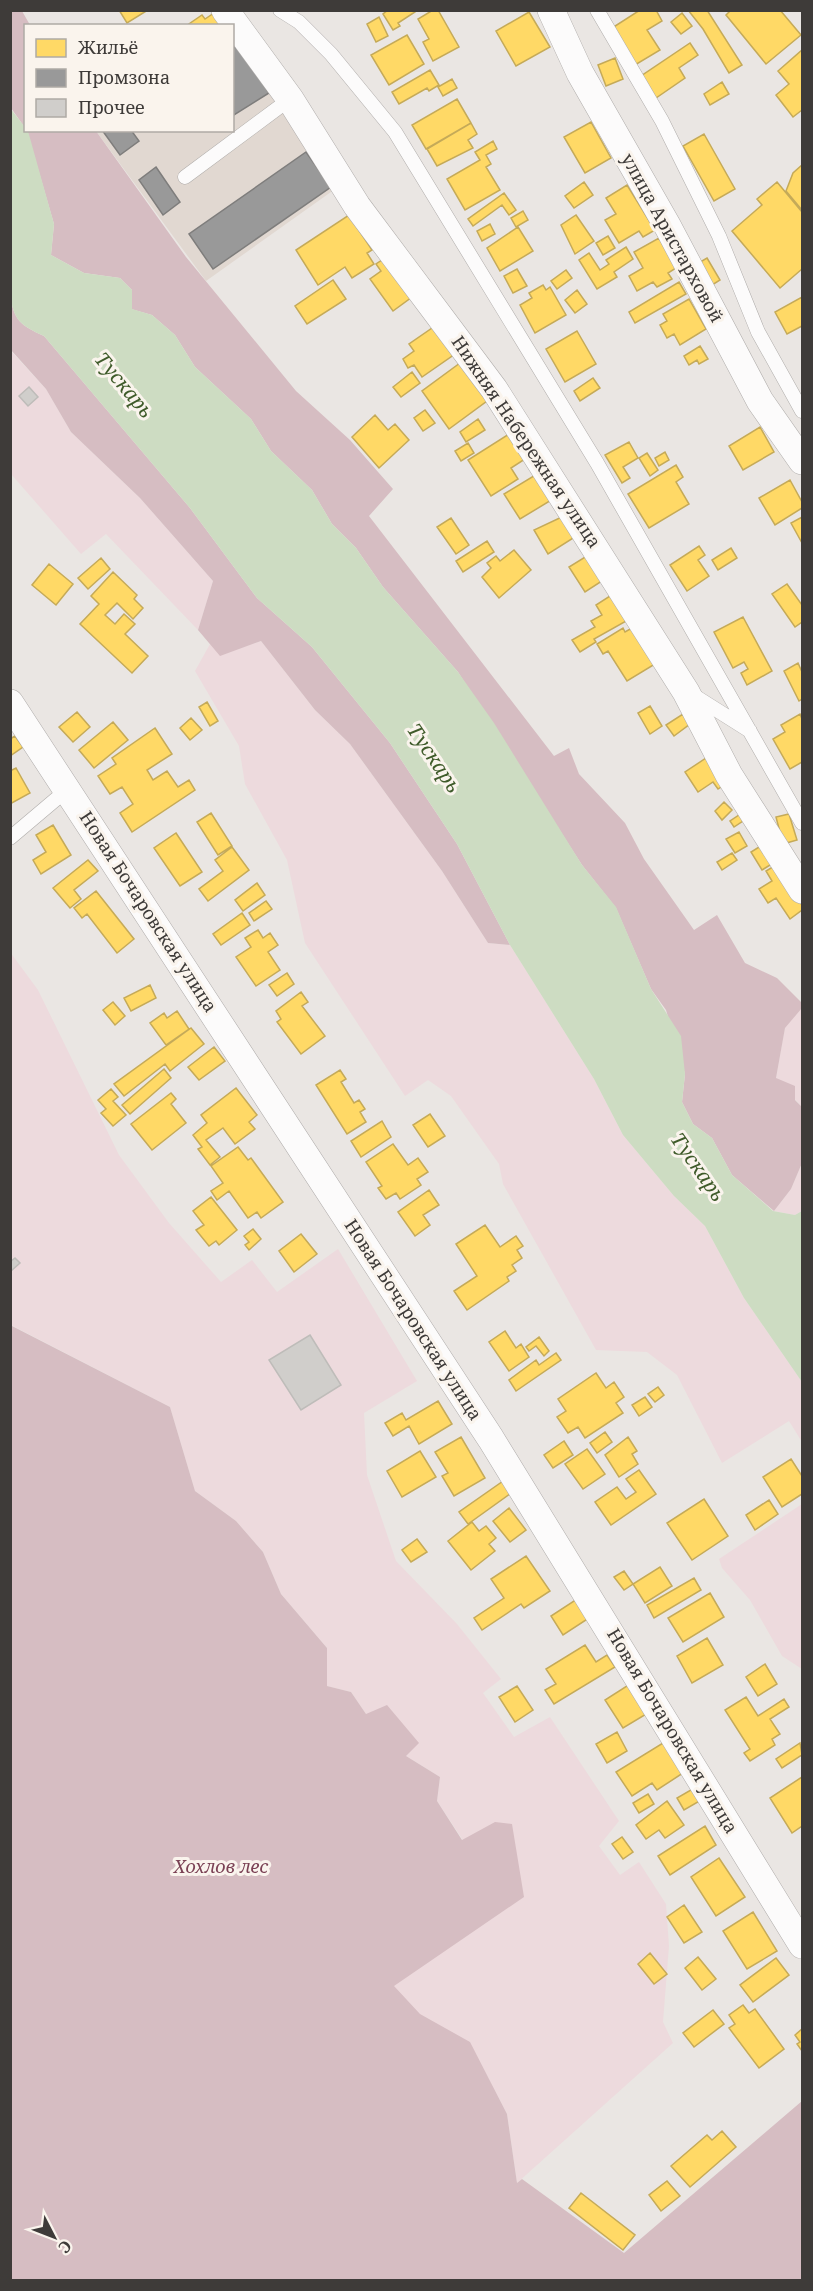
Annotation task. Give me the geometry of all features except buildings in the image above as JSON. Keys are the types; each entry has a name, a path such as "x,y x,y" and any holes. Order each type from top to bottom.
{"street":[{"name":"Нижняя Набережная улица","path":"225,10 290,99 357,206 494,389 686,692 729,775 802,890"},
{"name":"улица Аристарховой","path":"551,10 580,74 668,227 760,401 802,460"},
{"name":"Новая Бочаровская улица","path":"10,703 491,1439 802,1945"}],"lane":[{"path":"280,10 299,22 331,54 395,132 597,463 802,823"},
{"path":"597,10 662,120 719,236 758,332 802,411"},
{"path":"185,177 290,99"},
{"path":"686,692 752,732"},
{"path":"10,838 68,789"}],"shaded area":[{"path":"234,43 338,187 206,281 97,132 234,132"},
{"path":"10,350 46,389 71,432 140,498 213,581 198,630 106,534 81,554 11,474"},
{"path":"261,641 315,710 350,744 442,871 488,943 510,945 594,1079 623,1135 674,1196 705,1226 744,1298 802,1382 802,1442 789,1421 722,1463 677,1375 647,1352 596,1350 503,1184 499,1164 451,1096 428,1080 405,1096 305,943 287,860 245,784 239,746 195,671 210,644 220,655"},
{"path":"10,952 38,990 119,1155 169,1223 221,1282 252,1260 277,1292 338,1249 417,1381 364,1413 367,1475 396,1561 457,1624 501,1679 483,1693 514,1737 550,1717 619,1821 599,1846 620,1875 639,1862 666,1904 669,1946 663,2022 673,2043 517,2183 507,2114 483,2068 133,2280 474,1857 437,1801 440,1777 406,1756 418,1743 366,1714 351,1692 327,1686 327,1648 281,1594 263,1552 236,1521 195,1491 170,1407 11,1325"},
{"path":"802,1008 802,1107 776,1078 785,1027"},
{"path":"802,1163 802,1211 795,1215 774,1211 791,1189"},
{"path":"802,1504 802,1669 782,1656 750,1600 722,1568 719,1559"}],"green space":[{"path":"10,11 22,11 29,24 24,24 24,127 11,108"},
{"path":"27,132 97,132 186,257 296,391 350,440 393,489 369,516 554,756 569,748 579,774 625,823 644,859 694,930 717,915 745,963 777,978 802,1003 802,1008 785,1028 776,1078 795,1086 795,1100 802,1107 802,1163 791,1189 774,1211 732,1175 712,1138 693,1124 682,1102 685,1074 666,1010 651,989 616,908 582,865 458,672 383,587 356,548 332,524 312,490 271,451 251,419 195,367 175,335 152,315 131,309 132,290 120,278 84,273 51,255 54,224"},
{"path":"10,294 19,321 44,336 190,508 257,598 312,647 390,743 457,844 510,945 488,943 442,871 350,744 315,710 261,641 220,656 198,630 213,581 140,498 71,432 46,389 11,350"},
{"name":"Хохлов лес","path":"10,1325 170,1407 195,1491 236,1521 263,1552 281,1594 327,1648 327,1686 351,1692 366,1714 387,1705 419,1743 406,1756 440,1777 437,1801 462,1840 495,1822 512,1824 524,1897 394,1986 420,2014 470,2042 507,2114 517,2183 522,2179 624,2253 802,2101 802,2280 11,2280"}],"water":[{"name":"Тускарь","path":"10,108 24,126 24,132 28,132 54,224 51,255 84,273 120,278 132,290 132,309 152,315 175,335 195,367 251,419 271,451 312,490 332,524 356,548 383,587 458,672 494,723 582,865 616,907 651,989 681,1036 685,1074 682,1102 693,1124 712,1138 732,1175 773,1211 795,1215 802,1211 802,1382 744,1298 705,1226 674,1196 623,1135 594,1079 510,945 457,844 390,743 312,647 257,598 190,508 44,336 29,329 20,321 16,316 10,294"}]}
